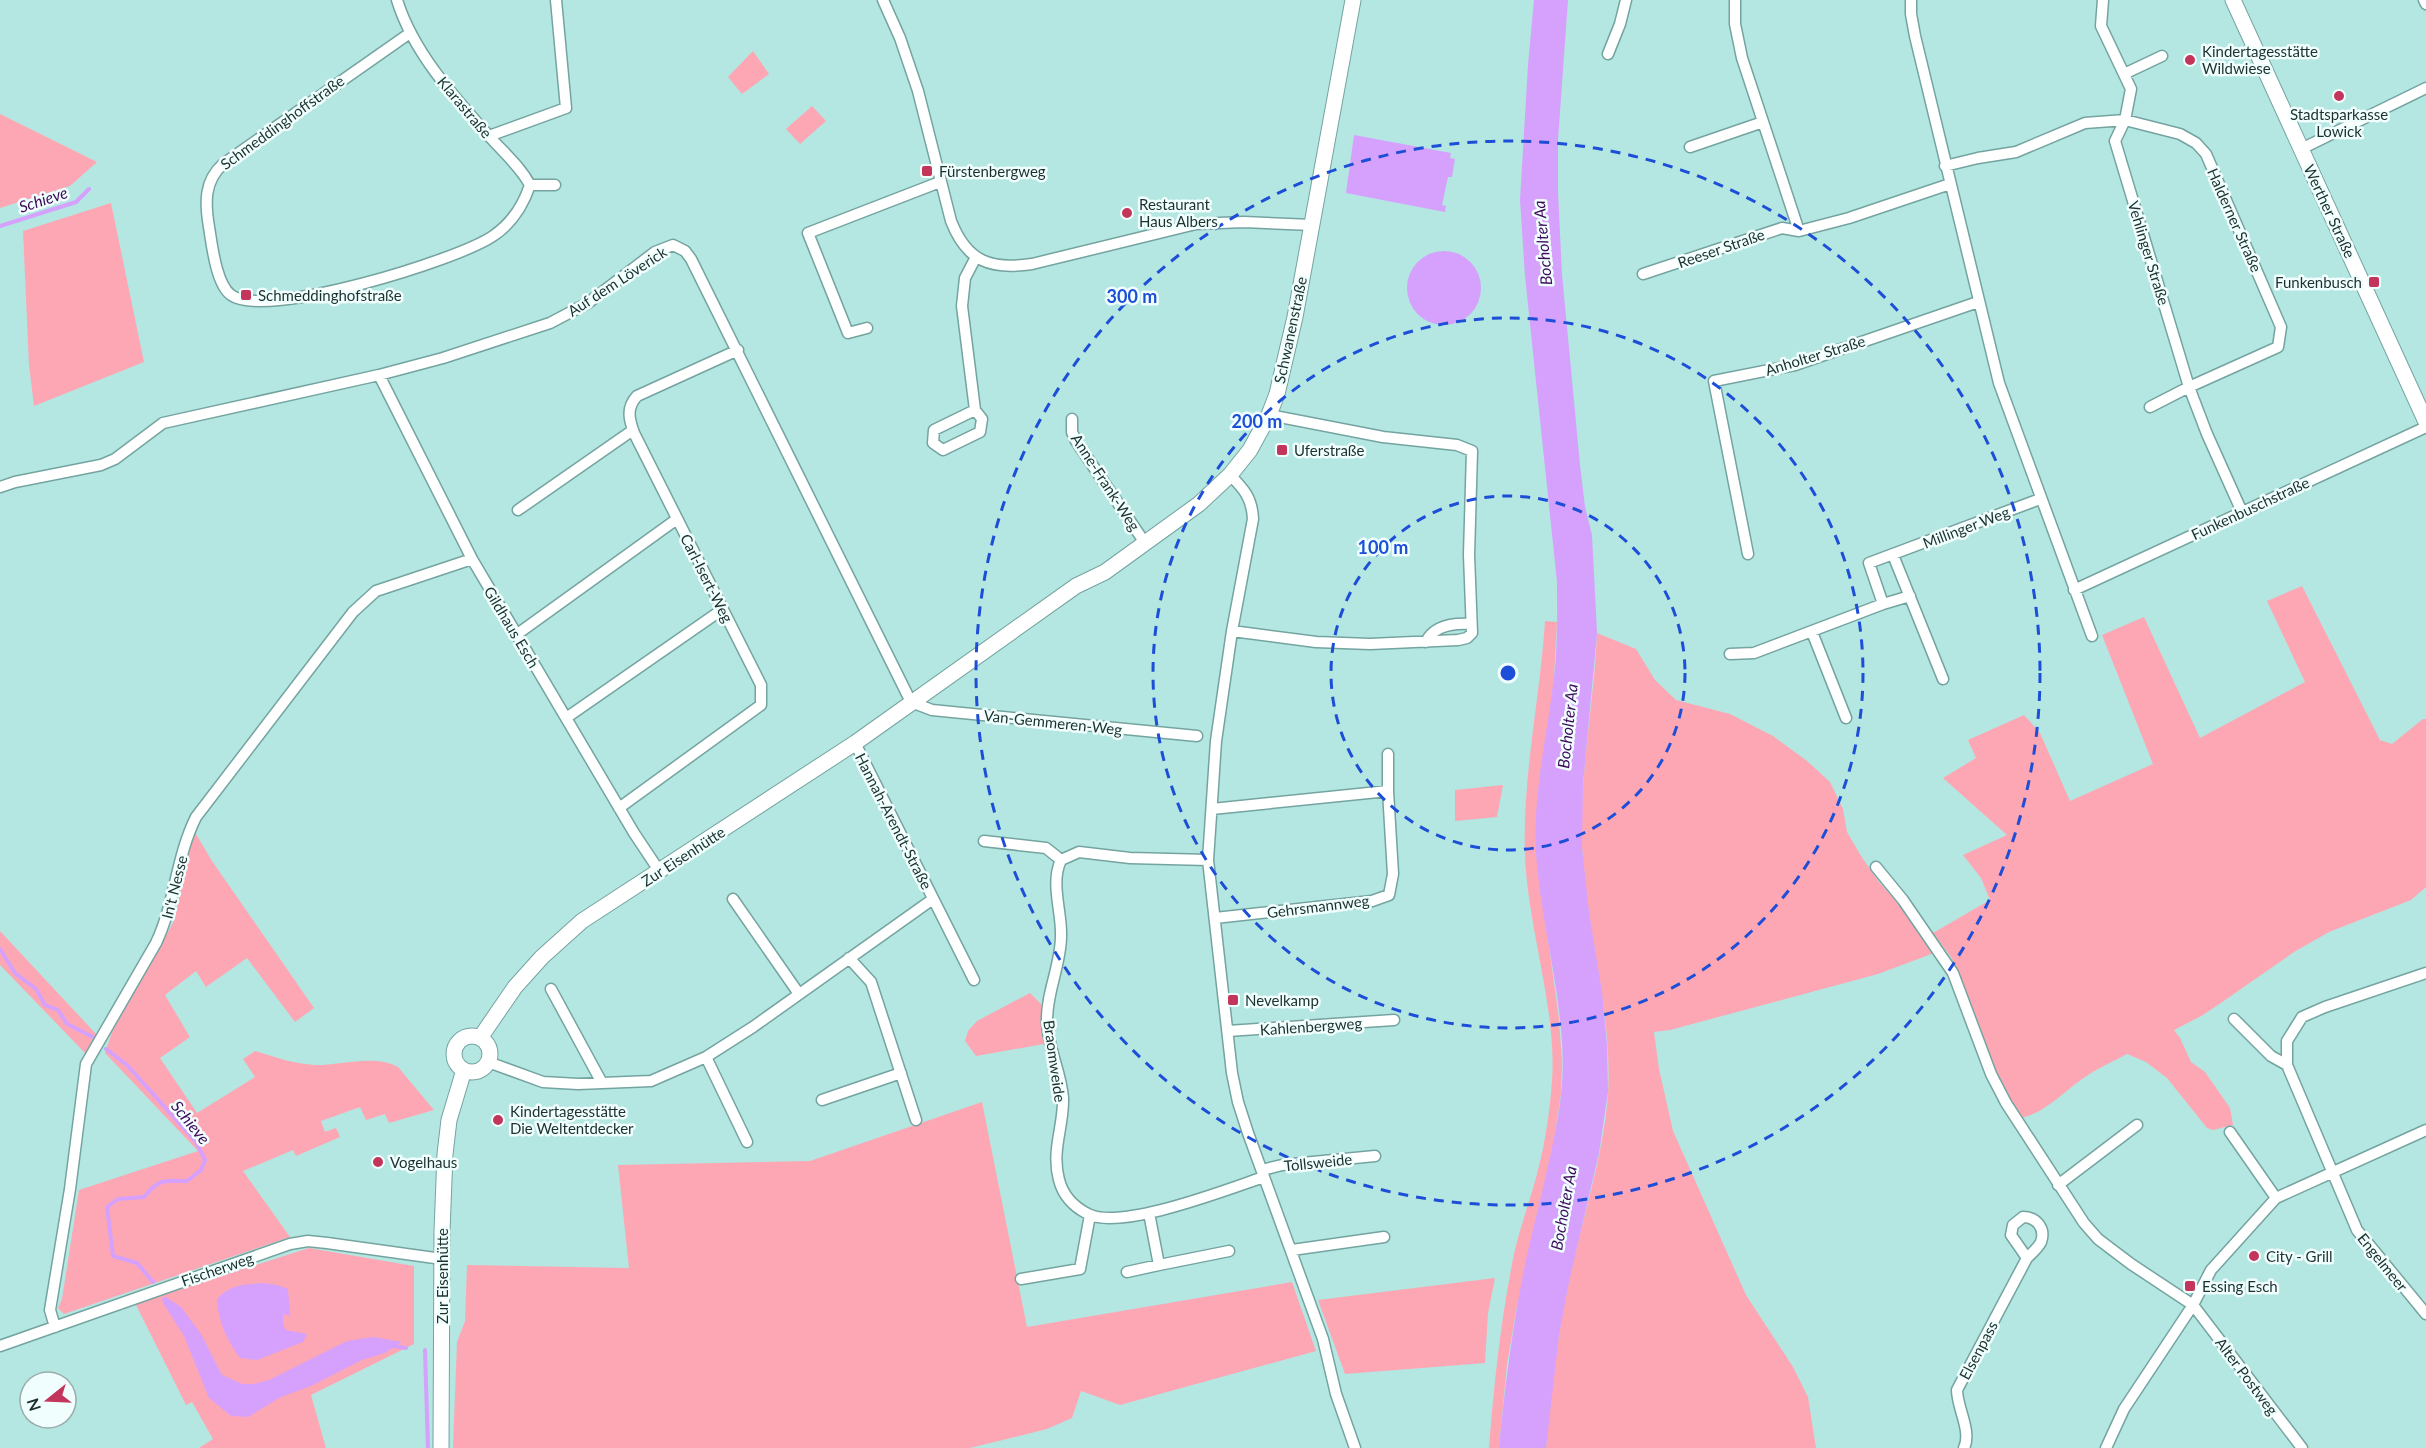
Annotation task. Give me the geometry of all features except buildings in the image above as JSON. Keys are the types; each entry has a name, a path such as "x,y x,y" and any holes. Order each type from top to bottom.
{"street":[{"name":"Klarastraße","path":"397,0 410,33 436,72 525,175 530,185"},
{"path":"489,136 566,108 556,0"},
{"path":"883,0 900,38 918,91 940,182 957,237 976,257 994,265 1009,268 1196,224 1244,222 1312,225"},
{"name":"Schwanenstraße","path":"911,702 957,673 1076,586 1105,572 1199,504 1230,475 1250,450 1269,415 1277,394 1312,225 1353,0"},
{"path":"1608,54 1620,24 1626,0"},
{"path":"1735,0 1735,24 1742,58 1799,231"},
{"path":"1911,0 1915,36 1999,383 2092,636"},
{"name":"Vehlinger Straße","path":"2103,0 2101,26 2131,88 2125,120 2115,141 2189,387 2242,512"},
{"name":"Werther Straße","path":"2233,0 2426,422"},
{"name":"Schmeddinghoffstraße","path":"410,33 223,164 213,174 208,186 207,214 220,278 229,294 247,302 302,296 354,286 452,257 493,236 510,223 525,199 530,185"},
{"path":"2124,74 2162,56"},
{"path":"2301,149 2426,88"},
{"path":"1945,165 2016,152 2085,123 2125,120"},
{"name":"Halderner Straße","path":"2125,120 2180,134 2196,143 2206,154 2281,327 2278,347 2189,387"},
{"path":"1690,147 1763,122"},
{"path":"867,328 848,333 808,233 940,182"},
{"name":"Reeser Straße","path":"1643,274 1782,228 1799,231 1849,218 1950,184"},
{"path":"530,185 555,185"},
{"name":"Auf dem Löverick","path":"0,487 101,465 115,459 163,423 379,375 443,358 550,323 588,303 655,252 673,245 685,251 691,259 911,702"},
{"path":"975,410 934,430 933,443 943,450 981,432 982,419 975,410 962,306 965,278 976,257"},
{"name":"Anholter Straße","path":"1748,554 1714,381 1794,364 1978,302"},
{"name":"Carl-Isert-Weg","path":"620,808 761,705 760,685 633,430 629,411 630,404 637,396 738,350"},
{"name":"Gildhaus Esch","path":"379,375 472,559 660,872"},
{"path":"2150,407 2189,387"},
{"path":"1232,631 1316,642 1426,642 1467,638 1472,633 1469,555 1472,451 1456,445 1383,437 1269,415"},
{"name":"Anne-Frank-Weg","path":"1072,419 1072,432 1077,441 1146,543"},
{"name":"Funkenbuschstraße","path":"2074,590 2426,427"},
{"path":"519,510 633,430"},
{"path":"1230,475 1249,496 1253,506 1253,519 1232,631 1216,741 1208,860 1228,1031 1238,1102 1323,1339 1336,1394 1355,1448"},
{"name":"Millinger Weg","path":"1883,604 1869,563 2040,499"},
{"path":"516,635 677,519"},
{"path":"1893,555 1943,679"},
{"name":"In't Nesse","path":"55,1327 50,1310 70,1195 86,1064 166,923 184,847 196,818 353,612 364,601 376,591 472,559"},
{"path":"1730,654 1754,653 1910,596"},
{"path":"566,718 723,609"},
{"path":"1426,642 1429,635 1440,628 1472,624"},
{"path":"1812,632 1846,718"},
{"name":"Van-Gemmeren-Weg","path":"911,702 932,710 1197,736"},
{"name":"Zur Eisenhütte","path":"480,1038 515,987 542,957 582,921 855,744 911,702"},
{"name":"Hannah-Arendt-Straße","path":"855,744 974,980"},
{"name":"Gehrsmannweg","path":"1215,918 1372,901 1389,894 1393,874 1388,754"},
{"path":"1212,809 1388,791"},
{"path":"984,841 1046,848 1061,860 1079,852 1130,858 1208,860"},
{"name":"Braomweide","path":"1061,860 1056,879 1061,936 1047,1021 1063,1098 1056,1143 1057,1163 1059,1180 1066,1196 1090,1215"},
{"path":"1876,867 1903,900 1953,973 1991,1074 2006,1103 2084,1223 2098,1239 2159,1284 2193,1305"},
{"name":"Hannah-Arendt-Straße","path":"488,1062 543,1082 578,1084 651,1081 706,1058 933,898"},
{"path":"733,899 799,994"},
{"path":"849,958 871,982 916,1119"},
{"path":"2234,1019 2271,1056 2287,1065 2287,1041 2302,1017 2426,973"},
{"path":"551,989 602,1083"},
{"name":"Kahlenbergweg","path":"1228,1031 1394,1020"},
{"path":"466,1037 480,1038 489,1048 488,1062 478,1071 464,1070 455,1060 456,1046 466,1037"},
{"path":"706,1058 747,1142"},
{"name":"Engelmeer","path":"2287,1065 2357,1230 2426,1314"},
{"name":"Zur Eisenhütte","path":"441,1448 444,1154 449,1120 464,1070"},
{"path":"822,1100 901,1073"},
{"path":"2058,1185 2137,1125"},
{"path":"2106,1448 2124,1409 2193,1305 2211,1270 2276,1198 2426,1130"},
{"path":"2230,1132 2276,1198"},
{"name":"Tollsweide","path":"1263,1174 1282,1165 1375,1156"},
{"path":"1021,1279 1080,1269 1090,1215 1112,1218 1149,1213 1263,1174"},
{"path":"1149,1213 1159,1265"},
{"path":"1292,1250 1384,1237"},
{"name":"Fischerweg","path":"0,1346 290,1244 308,1241 442,1259"},
{"path":"1127,1272 1230,1251"},
{"name":"Elsenpass","path":"1964,1448 1965,1429 1957,1402 1957,1390 2027,1258"},
{"name":"Alter Postweg","path":"2193,1305 2302,1448"}],"shaded area":[{"path":"753,51 769,74 742,94 728,77"},
{"path":"812,106 826,121 800,144 786,129"},
{"path":"0,114 97,162 70,186 0,208"},
{"path":"111,203 144,362 34,406 29,365 23,231"},
{"path":"2302,586 2380,740 2392,744 2426,719 2426,887 2411,900 2329,932 2294,952 2203,1015 2174,1030 2191,1062 2205,1072 2230,1108 2233,1125 2213,1130 2207,1128 2167,1078 2146,1062 2127,1054 2087,1075 2036,1113 2019,1118 1999,1086 1961,977 1951,957 1933,933 1990,900 1981,878 1963,855 2007,835 1943,778 1976,758 1968,740 2024,715 2040,733 2070,801 2153,764 2102,635 2144,617 2200,738 2305,682 2267,601"},
{"path":"1545,621 1557,622 1554,677 1536,852 1559,1019 1562,1063 1561,1094 1553,1146 1516,1311 1507,1364 1499,1448 1489,1448 1498,1351 1509,1278 1542,1152 1552,1081 1550,1026 1531,912 1525,856 1526,797"},
{"path":"1597,633 1636,649 1655,680 1676,700 1730,714 1773,736 1807,761 1830,782 1843,809 1847,832 1861,856 1934,953 1878,974 1670,1030 1654,1032 1659,1069 1673,1131 1746,1295 1793,1367 1808,1397 1816,1448 1546,1448 1561,1322 1602,1142 1608,1095 1603,1001 1588,908 1582,846 1583,793"},
{"path":"1503,785 1497,817 1455,821 1455,790"},
{"path":"193,829 212,861 314,1008 295,1022 247,958 206,987 196,971 165,995 190,1037 160,1058 197,1113 255,1077 243,1059 255,1051 285,1060 315,1065 358,1061 389,1063 398,1067 434,1110 389,1123 385,1114 366,1120 360,1107 321,1121 325,1132 336,1128 340,1137 296,1156 293,1150 243,1171 290,1237 64,1314 58,1308 62,1299 79,1190 198,1151 105,1053 112,1032 174,921"},
{"path":"0,931 97,1035 86,1054 0,965"},
{"path":"1030,993 1041,1004 1044,1044 976,1056 965,1041 968,1031 977,1021"},
{"path":"982,1102 1027,1327 1292,1282 1316,1351 1120,1405 1081,1391 1072,1418 1047,1429 970,1448 453,1448 457,1342 465,1321 467,1265 629,1268 618,1165 810,1161"},
{"path":"309,1248 414,1266 414,1344 311,1395 326,1448 199,1448 213,1439 192,1402 186,1405 135,1303"},
{"path":"1495,1278 1488,1313 1485,1363 1345,1374 1318,1300"}],"water":[{"name":"Bocholter Aa","path":"1534,0 1568,0 1558,140 1558,192 1562,274 1580,465 1585,507 1592,535 1597,633 1583,784 1582,848 1589,912 1602,992 1607,1044 1608,1092 1599,1153 1559,1335 1546,1448 1499,1448 1517,1307 1554,1137 1563,1066 1562,1035 1536,853 1541,764 1557,642 1557,582 1525,276 1520,200"},
{"path":"1354,135 1451,153 1450,158 1455,159 1452,177 1448,177 1442,205 1446,206 1445,212 1346,193"},
{"path":"1444,251 1465,257 1475,267 1481,288 1475,309 1465,319 1444,325 1423,319 1413,309 1407,288 1413,267 1423,257"},
{"path":"263,1283 288,1289 290,1316 283,1314 283,1325 286,1330 307,1334 303,1342 257,1360 240,1358 224,1330 217,1299 227,1290"},
{"path":"166,1297 181,1307 201,1334 222,1375 242,1384 269,1380 347,1341 373,1337 402,1342 385,1353 362,1360 311,1386 281,1397 248,1417 231,1416 209,1398 184,1336 163,1303 162,1298"}],"waterway":[{"name":"Schieve","path":"0,226 76,202 89,189"},
{"name":"Schieve","path":"0,949 15,973 36,989 45,1005 58,1010 67,1024 93,1037"},
{"name":"Schieve","path":"106,1049 127,1065 196,1142 205,1160 201,1170 187,1181 162,1182 154,1186 144,1197 118,1199 107,1207 113,1256 137,1263 153,1282"},
{"name":"Schieve","path":"393,1346 406,1348"},
{"name":"Schieve","path":"425,1350 428,1448"}],"place":[{"name":"Kindertagesstätte Wildwiese","path":"2190,60"},
{"name":"Stadtsparkasse Lowick","path":"2339,96"},
{"name":"Fürstenbergweg","path":"927,171"},
{"name":"Restaurant Haus Albers","path":"1127,213"},
{"name":"Funkenbusch","path":"2374,282"},
{"name":"Schmeddinghofstraße","path":"246,295"},
{"name":"Uferstraße","path":"1282,450"},
{"name":"Nevelkamp","path":"1233,1000"},
{"name":"Kindertagesstätte Die Weltentdecker","path":"498,1120"},
{"name":"Vogelhaus","path":"378,1162"},
{"name":"City - Grill","path":"2254,1256"},
{"name":"Essing Esch","path":"2190,1286"}]}
